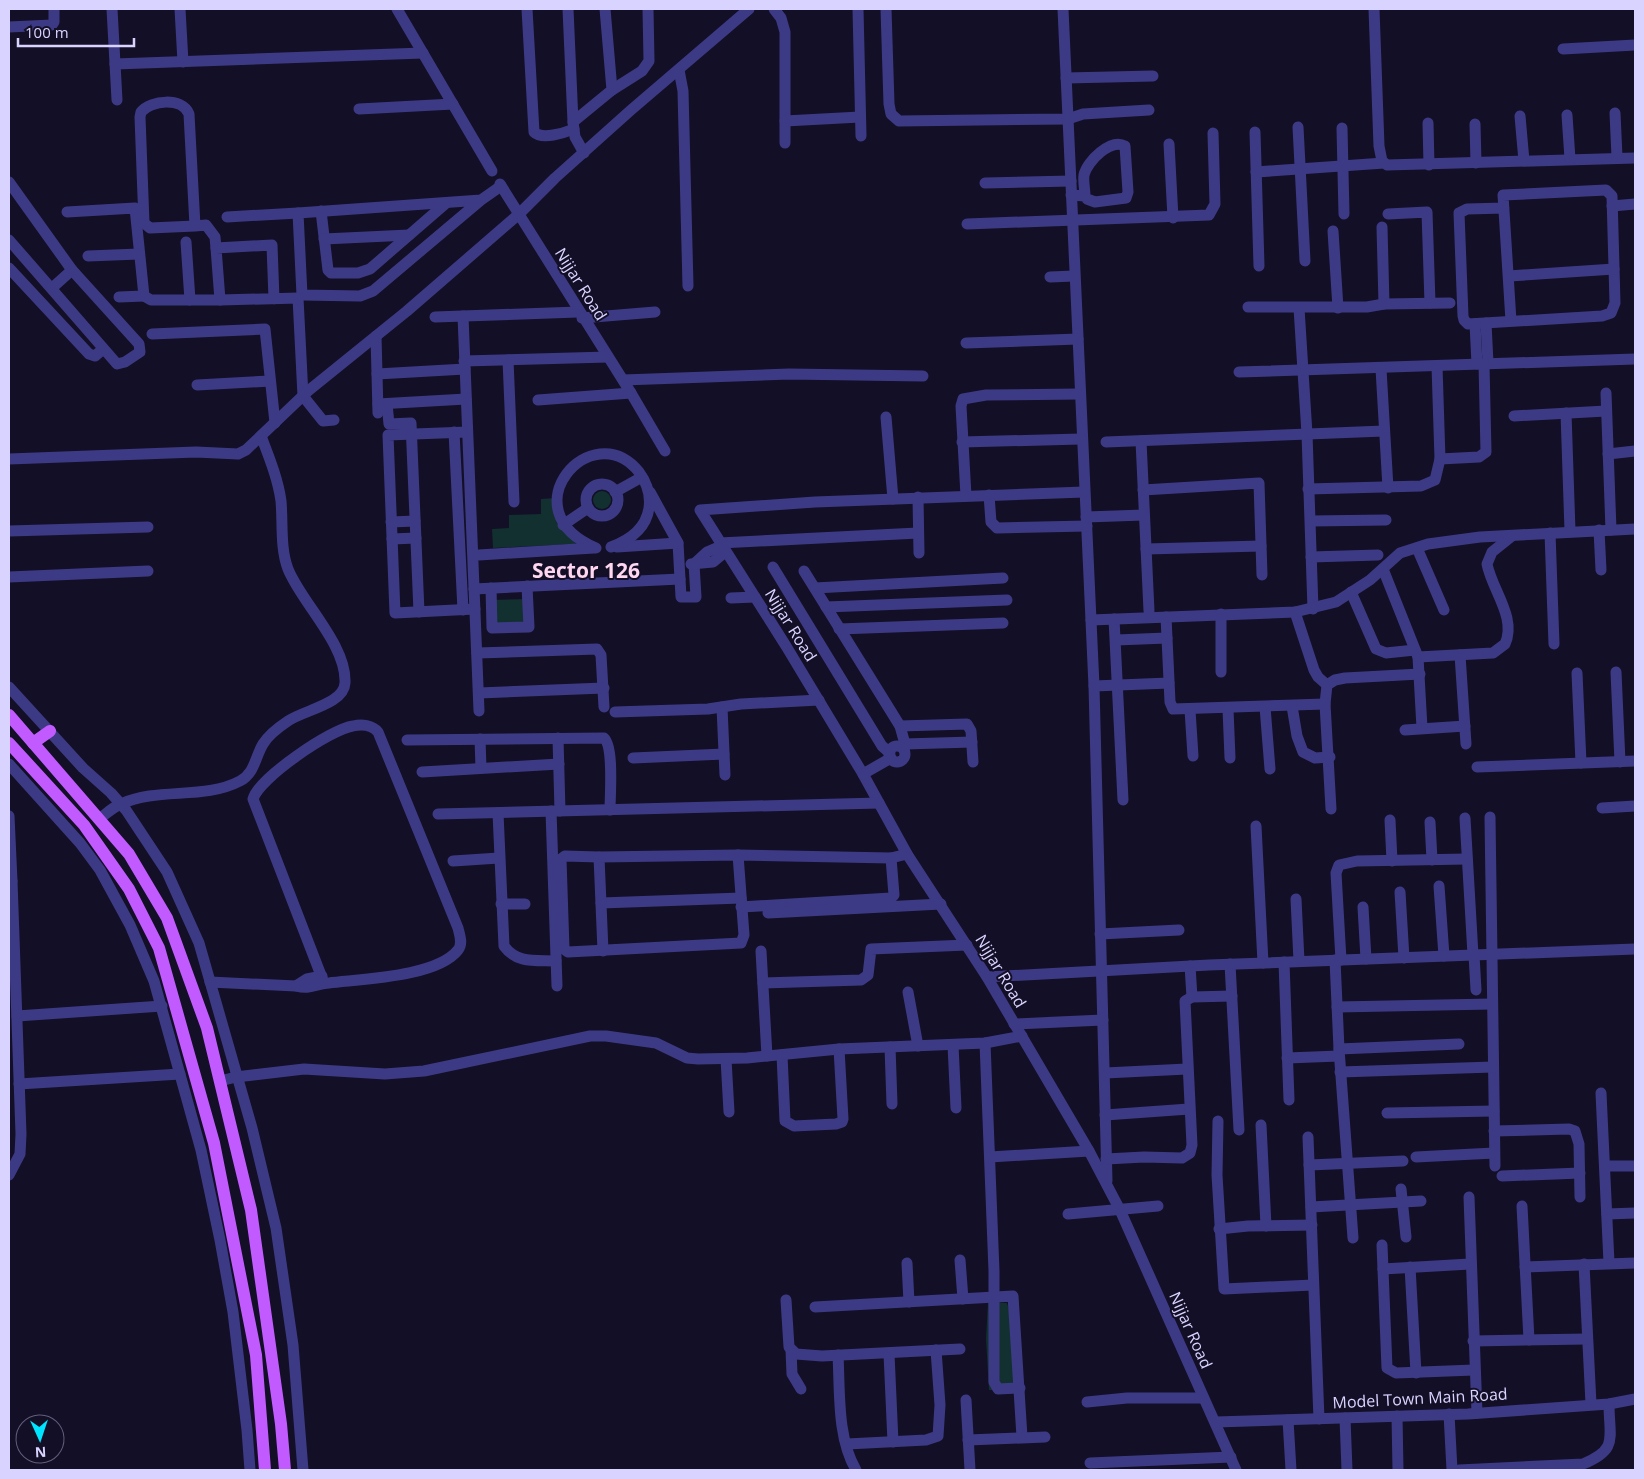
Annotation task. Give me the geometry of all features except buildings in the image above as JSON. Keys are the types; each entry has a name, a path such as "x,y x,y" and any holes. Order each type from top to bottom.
{"main road":[{"path":"9,715 129,854 167,918 207,1028 251,1210 281,1424 285,1470"},
{"path":"33,743 50,731"},
{"path":"9,742 84,825 129,889 159,948 214,1143 256,1356 265,1470"}],"street":[{"path":"9,27 52,25 54,22 54,9"},
{"path":"112,9 117,100"},
{"path":"180,9 183,62"},
{"path":"397,9 492,171"},
{"path":"528,9 534,132 539,135 563,134 574,128 612,90 646,67 649,60 648,9"},
{"path":"568,9 574,128 587,150"},
{"path":"605,9 612,90"},
{"path":"9,459 196,452 238,454 249,448 303,396 519,214 555,178 749,9"},
{"path":"774,9 781,18 785,32 785,143"},
{"path":"858,9 861,136"},
{"path":"886,9 889,104 894,118 905,122 1068,119 1083,114 1149,110"},
{"path":"1063,9 1081,440 1087,521 1094,686 1107,1184"},
{"path":"1374,9 1379,146 1384,163"},
{"path":"1563,49 1635,45"},
{"path":"115,64 423,53"},
{"path":"679,70 683,91 688,286"},
{"path":"1066,78 1153,76"},
{"path":"195,226 189,114 185,107 174,103 148,106 141,112 140,117 144,223 150,228 195,226 206,225 211,230 215,237 220,300"},
{"path":"359,110 453,104"},
{"path":"1615,113 1617,157"},
{"path":"1567,115 1570,159"},
{"path":"1520,116 1524,161"},
{"path":"785,121 860,117"},
{"path":"1428,123 1429,165"},
{"path":"1474,124 1476,163"},
{"path":"1298,127 1305,261"},
{"path":"1342,128 1344,214"},
{"path":"1255,132 1260,266"},
{"path":"967,224 1203,217 1213,212 1215,204 1213,133"},
{"path":"1072,195 1085,196 1087,199 1095,202 1126,198 1128,192 1125,146 1117,144 1093,158 1084,176 1085,196"},
{"path":"1169,144 1173,218"},
{"path":"1256,172 1384,163 1390,166 1617,157 1635,158"},
{"path":"985,183 1071,181"},
{"path":"9,182 72,270 141,348 140,352 118,364 9,240"},
{"name":"Nijjar Road","path":"481,200 500,185 580,315 623,380 665,451"},
{"path":"1504,208 1467,209 1459,213 1464,320 1468,324 1602,316 1611,313 1615,304 1612,196 1606,190 1503,195 1504,208 1509,276 1511,321"},
{"path":"227,217 445,204 481,200"},
{"path":"298,213 302,295 360,296 373,291 481,200"},
{"path":"321,211 329,271 358,273 370,269 445,204"},
{"path":"1612,206 1635,204"},
{"path":"67,212 135,208 144,296"},
{"path":"1388,214 1426,212 1430,303"},
{"path":"1382,228 1384,304"},
{"path":"1333,231 1338,308"},
{"path":"324,239 409,235"},
{"path":"186,242 190,300"},
{"path":"216,248 272,245 274,299"},
{"path":"88,256 139,254"},
{"path":"9,268 89,354 95,356 104,349"},
{"path":"1509,276 1614,269"},
{"path":"52,288 72,270"},
{"path":"1050,277 1074,276"},
{"path":"119,297 144,296 151,300 298,298 300,367 303,396 323,421 334,420"},
{"path":"1248,306 1338,308 1384,304 1450,303"},
{"path":"1300,308 1311,521 1313,609"},
{"path":"435,317 655,312"},
{"path":"463,316 474,589 469,610"},
{"path":"1440,459 1479,457 1486,452 1480,323"},
{"path":"152,334 265,329 274,423"},
{"path":"376,336 377,374 381,407 389,424 412,423 420,612"},
{"path":"966,343 1078,340"},
{"path":"377,374 508,360 608,357"},
{"path":"1239,372 1381,369 1635,358"},
{"path":"508,360 514,502"},
{"path":"1308,490 1388,488 1430,484 1435,480 1440,459 1437,366"},
{"path":"300,367 318,383"},
{"path":"1381,369 1388,488"},
{"path":"623,380 789,374 923,376"},
{"path":"197,385 270,382"},
{"path":"538,400 631,393"},
{"path":"966,496 962,442 961,406 963,399 966,397 1036,393 1080,394"},
{"path":"1601,570 1605,530 1608,454 1606,393"},
{"path":"381,407 466,399"},
{"path":"1514,416 1606,412"},
{"path":"1566,413 1570,531"},
{"path":"886,417 893,499 1084,492"},
{"path":"1106,442 1384,431"},
{"path":"454,432 469,610 477,653 479,711"},
{"path":"468,432 388,435 395,613 469,610"},
{"path":"99,819 121,804 163,794 213,789 240,781 252,770 263,743 272,733 300,713 334,700 344,690 342,662 312,605 288,568 284,548 281,498 261,436"},
{"path":"962,442 1081,440"},
{"path":"1141,442 1149,611"},
{"path":"1608,454 1635,451"},
{"path":"596,548 572,535 558,513 556,500 564,475 573,465 585,458 598,454 611,455 624,459 642,477 678,543 681,597 696,597 694,564"},
{"path":"615,492 642,477"},
{"path":"1144,490 1259,483 1262,575"},
{"path":"606,484 615,492 616,505 610,513 596,515 588,508 586,498 591,488 595,485 606,484"},
{"path":"611,547 634,536 642,526 648,514 648,489"},
{"path":"989,495 991,522 997,528 1144,515"},
{"path":"918,498 918,553"},
{"name":"Nijjar Road","path":"893,499 700,510 863,774 907,854 987,977 1089,1151 1120,1210 1236,1470"},
{"path":"564,525 588,508"},
{"path":"1311,521 1386,520"},
{"path":"391,522 416,521"},
{"path":"9,532 148,527"},
{"path":"1091,620 1295,612 1313,609 1336,602 1383,569 1400,553 1417,548 1480,537 1635,529"},
{"path":"679,565 713,562 722,547 918,533"},
{"path":"1550,533 1554,644"},
{"path":"1351,592 1376,649 1386,653 1460,655 1494,653 1501,649 1508,638 1504,610 1487,564 1492,552 1512,536"},
{"path":"392,539 416,538"},
{"path":"479,555 678,543"},
{"path":"1146,549 1261,546"},
{"path":"1417,548 1444,610"},
{"path":"1312,557 1378,555"},
{"path":"774,567 882,746 894,761 901,761 904,757 904,747 900,726 804,571"},
{"path":"1383,569 1417,654 1420,674 1422,728"},
{"path":"9,577 148,571"},
{"path":"474,589 680,578"},
{"path":"815,588 1003,578"},
{"path":"491,588 492,628 529,627 527,586"},
{"path":"731,598 755,598"},
{"path":"826,607 1007,600"},
{"path":"1295,612 1314,670 1318,677 1327,685"},
{"path":"1221,614 1221,672"},
{"path":"1166,617 1169,683 1173,709 1228,709 1325,704"},
{"path":"1114,619 1123,800"},
{"path":"839,629 1003,623"},
{"path":"1116,640 1167,638"},
{"path":"477,653 597,649 602,655 604,688 609,710 708,709 818,700"},
{"path":"1460,655 1466,744"},
{"path":"1616,672 1620,762"},
{"path":"1577,673 1581,763"},
{"path":"1327,685 1335,680 1345,678 1420,674"},
{"path":"1094,686 1169,683"},
{"path":"1327,685 1325,704 1330,757 1331,809"},
{"path":"9,687 83,768 121,804 167,872 199,943 252,1128 276,1228 293,1345 303,1470"},
{"path":"478,693 604,688"},
{"path":"1292,706 1297,736 1303,752 1315,758 1330,757"},
{"path":"722,707 725,775"},
{"path":"1265,707 1270,768"},
{"path":"1228,709 1230,758"},
{"path":"1190,710 1193,756"},
{"path":"900,726 964,724 970,726 973,762"},
{"path":"210,982 296,986 308,989 323,979 412,973 450,957 460,948 461,940 458,928 405,794 378,732 369,726 351,726 289,761 259,788 253,799 323,979"},
{"path":"1405,730 1465,726"},
{"path":"407,740 600,737 606,739 609,753 610,810"},
{"path":"557,986 556,811 559,764 558,738"},
{"path":"480,739 481,768"},
{"path":"904,747 972,742"},
{"path":"633,758 724,754"},
{"path":"863,774 890,756"},
{"path":"1477,767 1635,761"},
{"path":"9,764 80,843 100,870 143,952 162,1006 201,1150 225,1266 243,1391 250,1470"},
{"path":"422,772 559,764"},
{"path":"438,814 879,803"},
{"path":"1602,808 1635,806"},
{"path":"498,813 503,941 508,951 519,959 556,961"},
{"path":"9,816 12,955 17,1016 20,1154 9,1175"},
{"path":"1465,818 1466,859 1476,990"},
{"path":"1490,818 1495,1166"},
{"path":"1390,820 1392,861"},
{"path":"1430,822 1432,860"},
{"path":"1256,826 1263,963"},
{"path":"738,855 743,940 736,945 572,952 564,949 561,859 565,856 738,855 892,858 907,854"},
{"path":"599,857 604,951"},
{"path":"453,861 499,858"},
{"path":"601,903 741,903 891,898 894,895 892,858"},
{"path":"1353,1238 1337,1007 1337,869 1339,864 1345,862 1466,859"},
{"path":"1439,886 1444,956"},
{"path":"1400,892 1404,958"},
{"path":"1296,899 1299,961"},
{"path":"501,904 525,904"},
{"path":"763,914 941,904"},
{"path":"1363,907 1366,959"},
{"path":"1100,934 1179,930"},
{"path":"763,983 861,980 869,972 868,957 871,950 967,945"},
{"path":"987,977 1299,961 1635,949"},
{"path":"761,951 767,1056"},
{"path":"1284,962 1289,1100"},
{"path":"1230,964 1239,1130"},
{"path":"1190,966 1192,997"},
{"path":"908,992 918,1046"},
{"path":"1106,1159 1187,1156 1192,1145 1185,1001 1192,997 1232,996"},
{"path":"1337,1007 1492,1004"},
{"path":"17,1016 162,1006"},
{"path":"1014,1024 1103,1020"},
{"path":"220,1081 236,1077 304,1070 385,1074 424,1071 590,1036 606,1036 656,1043 687,1058 726,1059 839,1049 985,1043 1022,1036"},
{"path":"985,1043 990,1157 995,1386 1001,1390 1020,1388"},
{"path":"1288,1058 1339,1052 1459,1044"},
{"path":"953,1045 956,1108"},
{"path":"890,1047 892,1104"},
{"path":"782,1055 785,1122 794,1126 836,1124 842,1122 843,1118 839,1049"},
{"path":"726,1059 729,1112"},
{"path":"1340,1072 1493,1067"},
{"path":"1105,1073 1188,1069"},
{"path":"19,1084 180,1074"},
{"path":"1601,1093 1609,1264"},
{"path":"1105,1115 1189,1109"},
{"path":"1387,1113 1494,1111"},
{"path":"1218,1121 1219,1229 1224,1289 1313,1285"},
{"path":"1261,1125 1266,1226"},
{"path":"1494,1131 1569,1128 1575,1130 1579,1144 1580,1197"},
{"path":"1308,1137 1319,1419"},
{"path":"990,1157 1089,1151"},
{"path":"1416,1157 1494,1153"},
{"path":"1308,1165 1403,1161"},
{"path":"1605,1166 1635,1166"},
{"path":"1502,1176 1580,1173"},
{"path":"1401,1189 1406,1237"},
{"path":"1469,1197 1472,1341 1477,1413"},
{"path":"1311,1207 1421,1201"},
{"path":"1068,1214 1158,1206"},
{"path":"1522,1206 1529,1340"},
{"path":"1607,1214 1635,1213"},
{"path":"1219,1229 1312,1225"},
{"path":"1382,1245 1387,1368 1396,1373 1474,1370"},
{"path":"960,1260 963,1299"},
{"path":"907,1263 909,1302"},
{"path":"1525,1267 1635,1263"},
{"path":"1383,1269 1470,1264"},
{"path":"1584,1264 1591,1404"},
{"path":"1410,1267 1416,1373"},
{"path":"815,1307 1014,1296 1022,1437"},
{"path":"786,1300 792,1374 801,1389"},
{"path":"1472,1341 1587,1339"},
{"path":"791,1350 796,1354 838,1355 889,1354 960,1349"},
{"path":"846,1444 926,1440 938,1436 940,1413 936,1350"},
{"path":"889,1354 893,1442"},
{"path":"838,1355 841,1408 846,1444 856,1470"},
{"path":"1087,1402 1127,1398 1203,1398"},
{"path":"966,1400 970,1470"},
{"name":"Model Town Main Road","path":"1216,1422 1477,1413 1609,1404 1630,1400"},
{"path":"1459,1470 1584,1464 1599,1457 1608,1450 1609,1404"},
{"path":"1449,1414 1452,1470"},
{"path":"1397,1416 1398,1470"},
{"path":"1345,1418 1347,1470"},
{"path":"1288,1420 1291,1470"},
{"path":"968,1440 1045,1437"},
{"path":"1090,1463 1231,1457"}],"green space":[{"path":"598,491 606,491 611,496 609,507 598,509 593,504 593,496"},
{"path":"555,498 557,524 576,544 493,548 492,529 509,528 509,515 541,514 541,499"},
{"path":"528,599 529,627 492,628 491,600"},
{"path":"988,1302 1007,1303 1012,1319 1016,1390 989,1390 986,1339"}],"district":[{"name":"Sector 126","path":"586,570"}]}
